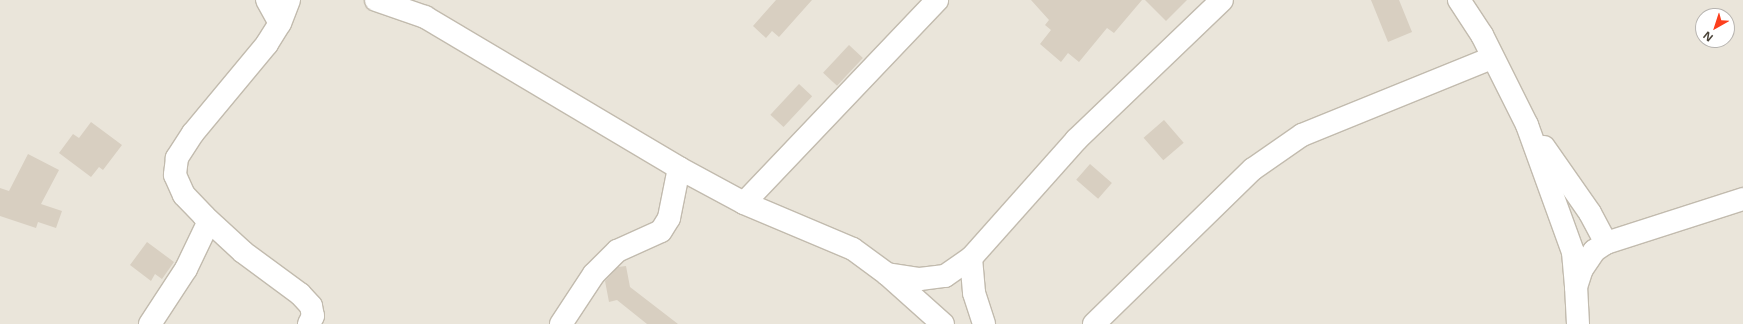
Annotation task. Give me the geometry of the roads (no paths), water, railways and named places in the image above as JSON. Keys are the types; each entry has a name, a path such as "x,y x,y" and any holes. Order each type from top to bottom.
{"street":[{"path":"267,0 280,23"},
{"path":"289,0 280,23 267,44 193,133 177,158 175,175 184,195 209,221 243,252 300,294 311,306 312,316 309,324"},
{"path":"376,0 425,17 679,168 744,203 853,249 887,274 944,324"},
{"path":"744,203 938,0"},
{"path":"887,274 920,279 945,276 971,258 1076,140 1222,0"},
{"path":"1459,0 1482,35 1492,58 1528,125 1590,213 1606,243"},
{"path":"1094,324 1253,169 1302,135 1492,58"},
{"path":"1528,125 1573,252 1578,324"},
{"path":"561,324 594,274 618,251 661,231 669,218 679,168"},
{"path":"1576,287 1582,269 1594,251 1606,243 1743,199"},
{"path":"150,324 186,269 209,221"},
{"path":"971,258 974,293 984,324"}]}
